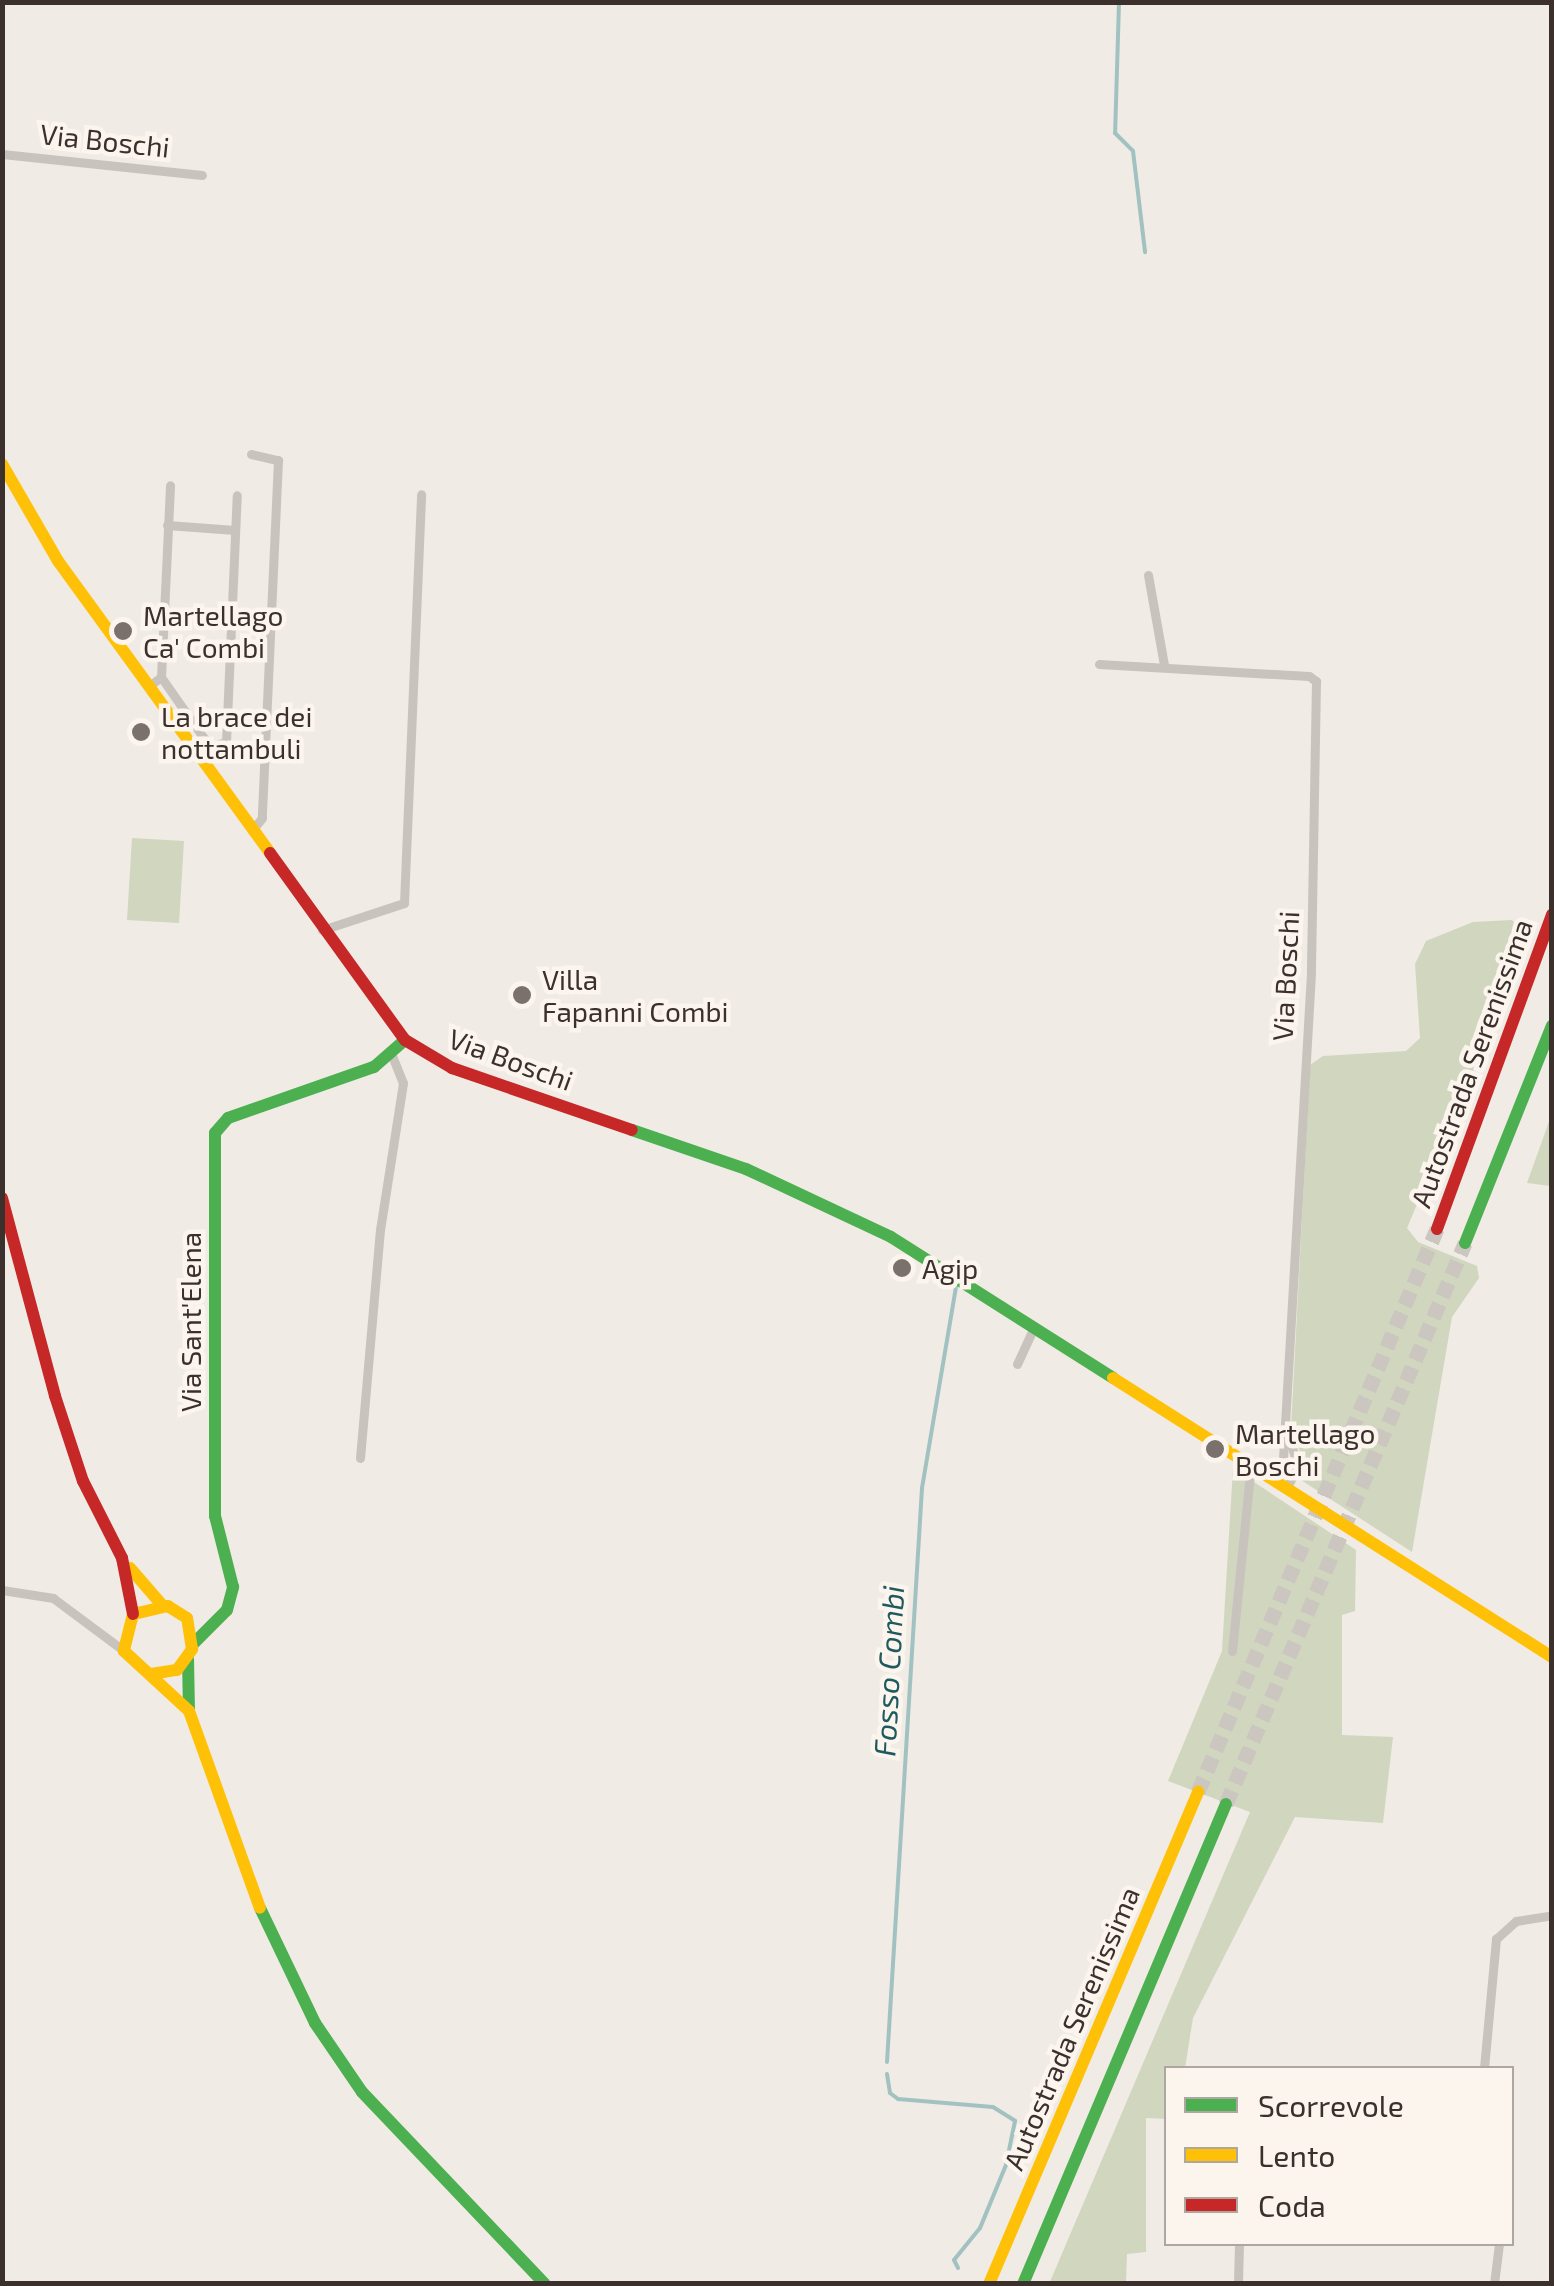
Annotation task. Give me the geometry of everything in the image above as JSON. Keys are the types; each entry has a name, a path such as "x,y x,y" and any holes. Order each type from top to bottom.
{"main road":[{"name":"Via Boschi","path":"2,464 48,547 405,1040 469,1075 811,1196 1034,1327 1552,1657"},
{"name":"Autostrada Serenissima","path":"1437,1229 1552,914"},
{"name":"Autostrada Serenissima","path":"1465,1242 1552,1026"},
{"name":"Via Boschi","path":"316,1086 374,1067 405,1040"},
{"name":"Via Sant'Elena","path":"220,1618 233,1587 215,1516 215,1133 228,1118 316,1086"},
{"path":"2,1198 78,1464 122,1558 162,1605 187,1618 220,1618"},
{"path":"122,1558 130,1618 124,1651 189,1711"},
{"path":"130,1618 162,1605"},
{"path":"187,1618 193,1644"},
{"path":"220,1618 193,1644 188,1658 189,1711 271,1940 315,2023 362,2092 545,2284"},
{"path":"151,1674 172,1672 188,1658"},
{"name":"Autostrada Serenissima","path":"989,2284 1198,1792"},
{"name":"Autostrada Serenissima","path":"1023,2284 1226,1804"}],"street":[{"name":"Via Boschi","path":"2,154 202,176"},
{"path":"251,454 278,460 262,818 252,831"},
{"path":"170,485 161,677 212,746 226,742 237,494"},
{"path":"322,930 404,903 421,494"},
{"path":"167,525 235,530"},
{"path":"1148,575 1164,664"},
{"name":"Via Boschi","path":"1099,664 1164,664 1316,682 1313,922 1281,1483"},
{"path":"149,686 161,677"},
{"path":"360,1458 380,1230 403,1082 391,1054"},
{"path":"1017,1364 1034,1327"},
{"path":"1232,1651 1251,1464"},
{"path":"2,1590 53,1598 124,1651"},
{"path":"91,1626 112,1630 130,1618"},
{"path":"1484,2066 1496,1939 1516,1921 1552,1915"},
{"path":"1238,2284 1239,2246"},
{"path":"1494,2284 1499,2246"}],"green space":[{"path":"132,838 184,841 179,923 127,920"},
{"path":"1512,920 1520,929 1489,1033 1407,1228 1418,1242 1477,1266 1479,1278 1452,1317 1412,1552 1301,1480 1302,1457 1291,1428 1310,1065 1323,1056 1406,1051 1420,1038 1415,964 1426,941 1473,922"},
{"path":"1551,1116 1551,1186 1527,1183"},
{"path":"1233,1468 1356,1550 1355,1611 1342,1615 1342,1735 1393,1737 1383,1823 1295,1817 1193,2018 1185,2066 1164,2066 1164,2119 1146,2118 1146,2252 1127,2254 1126,2283 1049,2284 1250,1812 1168,1781 1222,1651"}],"waterway":[{"path":"1119,2 1115,133 1133,151 1145,252"},
{"name":"Fosso Combi","path":"887,2062 922,1488 956,1286"},
{"name":"Fosso Combi","path":"887,2074 890,2093 898,2099 993,2107 1015,2121 1006,2165 980,2228 954,2260 958,2268"}],"tunnel":[{"path":"1198,1792 1437,1229"},
{"path":"1226,1804 1465,1243"}],"traffic: fast":[{"path":"1465,1243 1552,1026"},
{"path":"193,1644 227,1610 233,1587 215,1516 215,1133 228,1118 374,1067 405,1040"},
{"path":"632,1130 746,1169 891,1237 1113,1378"},
{"path":"188,1659 189,1709"},
{"path":"1023,2284 1226,1804"},
{"path":"260,1908 315,2023 362,2092 545,2284"}],"traffic: slow":[{"path":"2,464 58,561 270,853"},
{"path":"1113,1378 1552,1657"},
{"path":"130,1568 162,1605"},
{"path":"151,1674 177,1670 192,1649 187,1618 168,1606 133,1614 124,1651 189,1711 260,1908"},
{"path":"989,2284 1198,1792"}],"traffic: jam":[{"path":"270,853 405,1040 452,1068 632,1130"},
{"path":"1437,1229 1552,914"},
{"path":"2,1198 55,1396 83,1481 122,1558 133,1614"}],"place":[{"name":"Martellago Ca' Combi","path":"123,631"},
{"name":"La brace dei nottambuli","path":"141,732"},
{"name":"Villa Fapanni Combi","path":"522,995"},
{"name":"Agip","path":"902,1268"},
{"name":"Martellago Boschi","path":"1215,1449"}]}
